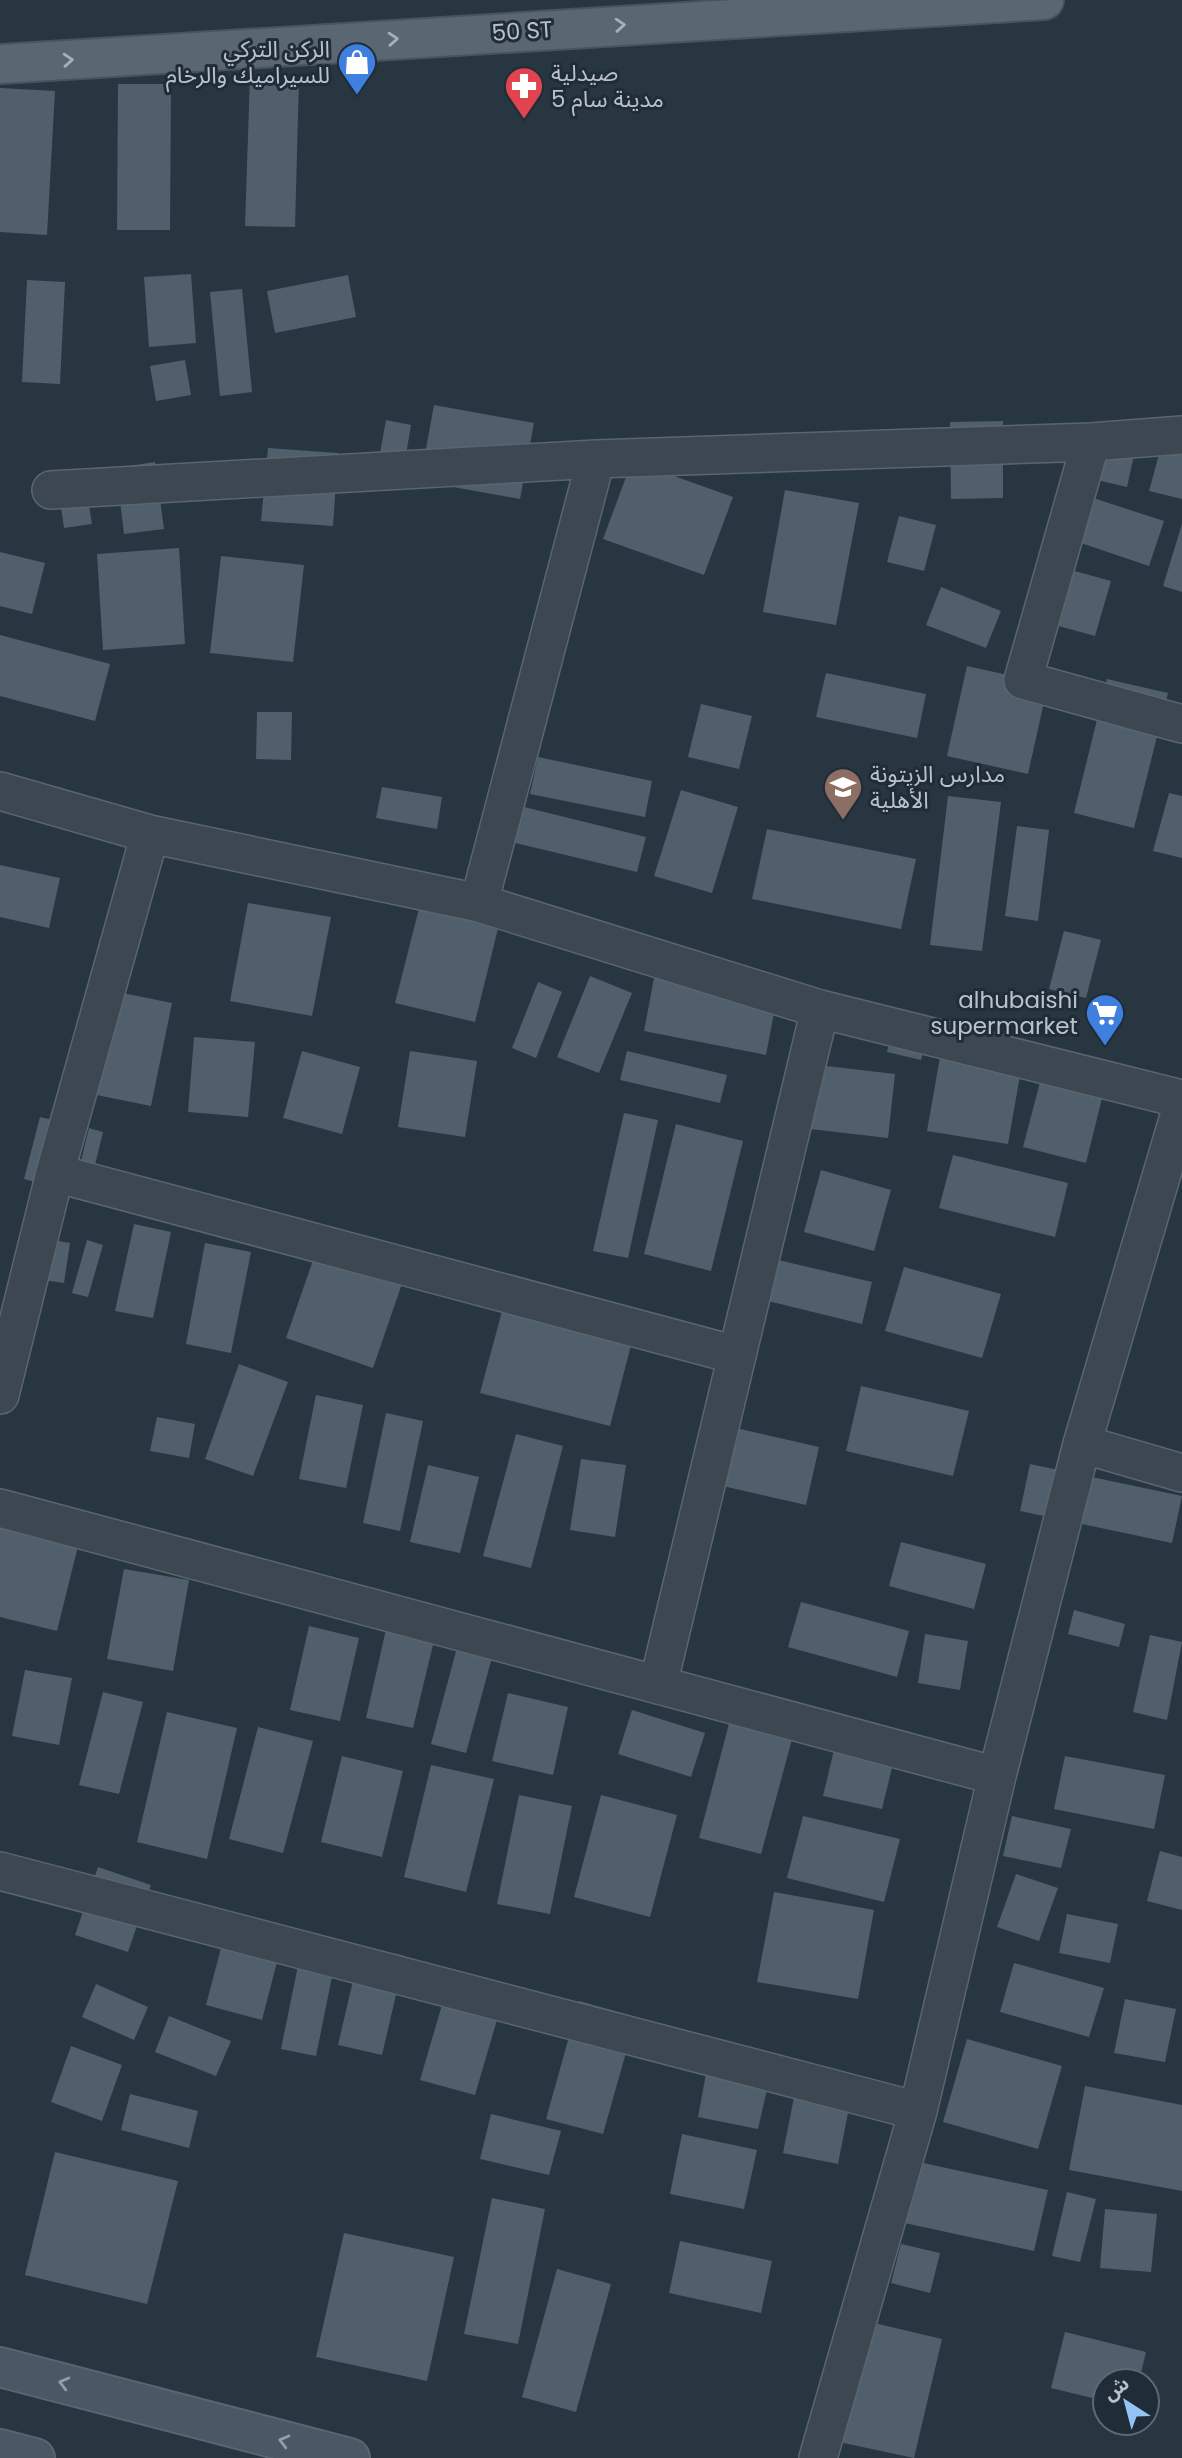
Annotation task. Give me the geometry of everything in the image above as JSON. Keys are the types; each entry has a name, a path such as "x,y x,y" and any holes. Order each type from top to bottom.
{"main road":[{"name":"50 ST","path":"0,64 1044,0"}],"street":[{"path":"51,490 596,459 1091,442 1182,435"},
{"path":"1091,442 1023,680 1182,724"},
{"path":"479,903 596,459"},
{"path":"0,791 149,834 479,903 820,1009 1182,1098"},
{"path":"0,1395 55,1172 149,834"},
{"path":"658,1685 820,1009"},
{"path":"818,2458 918,2111 998,1776 1082,1444 1182,1106"},
{"path":"55,1172 736,1355"},
{"path":"1082,1444 1182,1473"},
{"path":"0,1508 998,1776"},
{"path":"0,1871 918,2111"},
{"path":"0,2367 350,2458"},
{"path":"0,2449 35,2458"}],"building":[{"path":"250,76 299,78 295,227 245,226"},
{"path":"118,84 171,84 170,230 117,230"},
{"path":"0,88 55,91 47,235 0,232"},
{"path":"191,274 196,343 149,347 144,277"},
{"path":"348,275 356,317 275,333 267,291"},
{"path":"27,280 65,282 60,384 22,382"},
{"path":"242,289 252,392 220,396 210,292"},
{"path":"185,360 191,395 156,401 150,366"},
{"path":"434,405 534,423 520,499 420,481"},
{"path":"386,420 411,425 400,490 374,486"},
{"path":"1003,421 1003,498 951,499 950,422"},
{"path":"1167,425 1182,429 1182,499 1149,491"},
{"path":"1099,428 1138,437 1127,487 1088,478"},
{"path":"268,448 338,453 333,526 261,521"},
{"path":"632,461 733,497 704,575 603,539"},
{"path":"155,462 164,529 124,534 116,468"},
{"path":"85,481 92,524 64,528 58,486"},
{"path":"785,490 859,503 836,625 763,612"},
{"path":"1084,495 1164,521 1149,566 1069,539"},
{"path":"899,516 936,525 924,571 887,562"},
{"path":"1182,524 1182,592 1163,586"},
{"path":"179,548 185,644 103,650 97,554"},
{"path":"0,552 45,563 32,614 0,606"},
{"path":"221,556 304,565 293,662 210,653"},
{"path":"1060,567 1111,581 1095,636 1044,622"},
{"path":"941,587 1001,611 986,648 926,625"},
{"path":"0,635 110,664 95,721 0,696"},
{"path":"967,666 1048,684 1028,774 947,756"},
{"path":"826,673 926,694 917,738 816,717"},
{"path":"1107,679 1168,693 1134,828 1074,813"},
{"path":"701,704 752,716 739,769 688,757"},
{"path":"257,712 292,712 291,760 256,759"},
{"path":"538,757 652,781 645,817 530,794"},
{"path":"382,787 442,797 437,829 376,818"},
{"path":"681,790 738,807 712,893 654,876"},
{"path":"1169,793 1182,796 1182,858 1153,851"},
{"path":"948,796 1001,802 982,951 930,945"},
{"path":"516,805 646,837 637,872 507,841"},
{"path":"1017,826 1049,830 1038,921 1005,916"},
{"path":"767,829 916,859 901,929 752,899"},
{"path":"0,865 60,878 49,928 0,917"},
{"path":"428,873 507,892 475,1022 395,1003"},
{"path":"248,903 331,917 312,1016 230,1001"},
{"path":"1064,931 1101,940 1086,998 1049,989"},
{"path":"655,973 777,997 766,1055 644,1031"},
{"path":"590,976 632,993 599,1073 557,1057"},
{"path":"538,982 562,992 536,1058 512,1048"},
{"path":"93,987 172,1003 151,1106 72,1090"},
{"path":"897,1011 931,1020 921,1060 887,1052"},
{"path":"194,1037 255,1042 248,1117 188,1112"},
{"path":"302,1051 360,1067 342,1134 283,1118"},
{"path":"410,1051 477,1061 465,1137 398,1127"},
{"path":"627,1051 727,1075 720,1103 620,1080"},
{"path":"940,1057 1021,1070 1008,1144 927,1131"},
{"path":"792,1062 895,1074 888,1138 784,1126"},
{"path":"1044,1067 1106,1082 1086,1163 1023,1147"},
{"path":"624,1113 658,1120 628,1258 593,1251"},
{"path":"40,1117 69,1124 53,1187 24,1179"},
{"path":"676,1124 743,1141 711,1271 644,1254"},
{"path":"89,1128 103,1132 86,1202 72,1198"},
{"path":"953,1155 1068,1183 1055,1237 939,1208"},
{"path":"821,1170 891,1190 874,1251 804,1232"},
{"path":"134,1224 171,1232 153,1318 115,1311"},
{"path":"41,1238 70,1243 64,1283 35,1279"},
{"path":"87,1240 103,1245 88,1297 72,1293"},
{"path":"205,1243 251,1252 231,1353 186,1344"},
{"path":"319,1243 406,1272 373,1368 286,1338"},
{"path":"774,1259 872,1282 862,1324 764,1300"},
{"path":"904,1267 1001,1294 982,1358 885,1331"},
{"path":"505,1300 634,1334 610,1426 480,1393"},
{"path":"239,1364 288,1382 253,1476 205,1459"},
{"path":"861,1386 969,1411 953,1476 846,1451"},
{"path":"316,1395 363,1405 346,1488 299,1479"},
{"path":"386,1413 423,1421 400,1531 363,1523"},
{"path":"157,1417 195,1424 189,1458 150,1451"},
{"path":"736,1428 819,1447 806,1505 723,1486"},
{"path":"516,1434 563,1446 531,1568 483,1556"},
{"path":"581,1459 626,1465 615,1537 570,1530"},
{"path":"1030,1464 1182,1496 1172,1543 1020,1511"},
{"path":"428,1465 479,1477 460,1553 410,1542"},
{"path":"0,1527 78,1546 57,1631 0,1617"},
{"path":"901,1542 986,1564 974,1609 889,1586"},
{"path":"124,1569 189,1580 173,1671 107,1659"},
{"path":"801,1602 909,1631 897,1677 788,1647"},
{"path":"1074,1610 1125,1624 1119,1647 1068,1634"},
{"path":"389,1616 437,1628 413,1728 366,1718"},
{"path":"465,1618 500,1628 466,1753 431,1744"},
{"path":"309,1626 359,1638 340,1721 290,1710"},
{"path":"925,1634 968,1641 960,1690 918,1683"},
{"path":"1150,1635 1182,1642 1167,1720 1133,1712"},
{"path":"25,1670 72,1678 59,1745 12,1736"},
{"path":"103,1692 143,1702 119,1794 79,1785"},
{"path":"508,1693 568,1707 553,1775 492,1761"},
{"path":"632,1710 705,1733 691,1777 618,1754"},
{"path":"167,1712 237,1728 207,1859 137,1842"},
{"path":"731,1716 794,1732 761,1854 699,1838"},
{"path":"258,1727 313,1741 283,1853 229,1839"},
{"path":"839,1729 898,1743 882,1809 823,1796"},
{"path":"342,1756 403,1771 382,1857 321,1842"},
{"path":"1065,1756 1165,1775 1154,1829 1054,1809"},
{"path":"431,1765 494,1779 466,1892 404,1877"},
{"path":"519,1795 572,1806 550,1914 497,1904"},
{"path":"601,1795 677,1815 650,1917 574,1897"},
{"path":"803,1816 900,1839 884,1902 787,1878"},
{"path":"1012,1816 1071,1829 1061,1868 1003,1856"},
{"path":"1160,1851 1182,1857 1182,1910 1147,1901"},
{"path":"98,1867 151,1885 128,1952 75,1935"},
{"path":"1016,1874 1058,1888 1039,1941 997,1927"},
{"path":"774,1892 874,1910 858,1999 757,1982"},
{"path":"1067,1914 1118,1924 1110,1963 1059,1953"},
{"path":"303,1941 338,1947 316,2056 281,2049"},
{"path":"361,1946 405,1956 382,2055 338,2045"},
{"path":"221,1948 277,1962 262,2020 206,2005"},
{"path":"1014,1963 1104,1988 1089,2037 1000,2012"},
{"path":"96,1984 148,2007 134,2040 82,2017"},
{"path":"444,1998 499,2013 475,2095 420,2080"},
{"path":"1125,1999 1176,2009 1165,2062 1114,2053"},
{"path":"579,2001 636,2017 603,2134 546,2119"},
{"path":"169,2016 231,2041 216,2076 155,2052"},
{"path":"967,2039 1062,2066 1038,2149 943,2122"},
{"path":"71,2046 122,2065 102,2121 51,2102"},
{"path":"707,2068 769,2081 758,2129 698,2117"},
{"path":"797,2082 852,2092 838,2164 783,2153"},
{"path":"1085,2086 1182,2105 1182,2191 1069,2170"},
{"path":"130,2094 198,2111 189,2148 121,2130"},
{"path":"491,2114 561,2131 549,2175 480,2159"},
{"path":"682,2134 757,2150 744,2209 670,2194"},
{"path":"55,2152 178,2181 147,2304 25,2275"},
{"path":"914,2161 1048,2190 1034,2251 900,2222"},
{"path":"1067,2192 1096,2199 1080,2262 1052,2256"},
{"path":"492,2198 545,2209 518,2344 464,2334"},
{"path":"1105,2209 1157,2214 1151,2272 1100,2268"},
{"path":"344,2233 454,2257 427,2381 316,2357"},
{"path":"680,2241 772,2261 761,2313 669,2293"},
{"path":"901,2244 940,2253 930,2293 891,2283"},
{"path":"557,2269 611,2284 576,2412 522,2397"},
{"path":"840,2315 942,2339 914,2458 811,2436"},
{"path":"1065,2332 1146,2352 1142,2367 1091,2367 1091,2398 1051,2388"}],"place":[{"name":"الركن التركي للسيراميك والرخام","path":"357,96"},
{"name":"صيدلية مدينة سام 5","path":"524,120"},
{"name":"مدارس الزيتونة الأهلية","path":"843,821"},
{"name":"alhubaishi supermarket","path":"1105,1047"}]}
